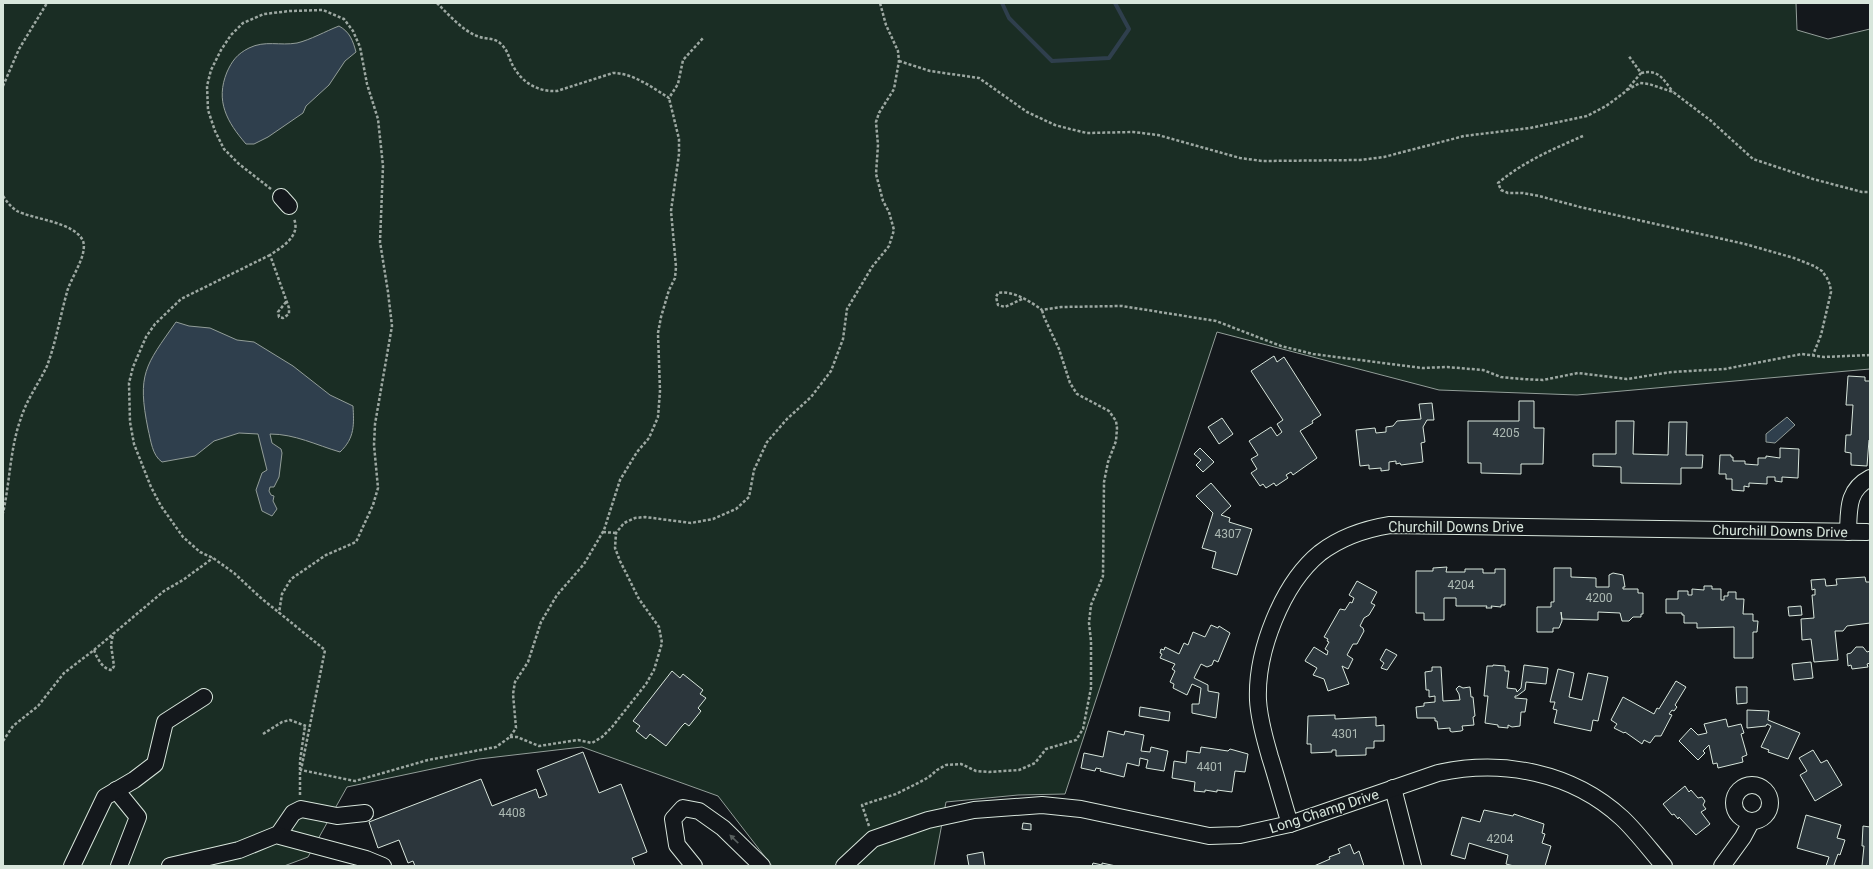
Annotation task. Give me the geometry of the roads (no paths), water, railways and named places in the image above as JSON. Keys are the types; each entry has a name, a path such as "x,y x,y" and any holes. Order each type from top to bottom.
{"street":[{"path":"1848,532 1850,498 1858,487 1870,478"},
{"name":"Churchill Downs Drive","path":"1290,824 1261,720 1258,701 1259,678 1265,649 1272,626 1293,585 1310,562 1322,552 1340,541 1356,533 1390,525 1869,533"},
{"path":"72,866 105,797 134,780 155,764 165,722 204,696"},
{"name":"Long Champ Drive","path":"844,866 873,839 928,820 974,810 1042,805 1081,809 1210,836 1240,835 1290,824 1438,773 1458,768 1507,767 1529,771 1571,784 1598,799 1623,819 1664,866"},
{"path":"1392,788 1413,866"},
{"path":"116,790 138,817 119,866"},
{"path":"694,866 677,845 673,820 683,808 699,811 723,828 762,866"},
{"path":"278,835 293,813 301,809 337,816 365,813"},
{"path":"1722,866 1743,837 1751,822"},
{"path":"170,866 239,850 276,835 366,859 384,866"}],"water":[{"path":"339,26 346,31 350,37 356,52 345,61 329,85 306,106 303,113 268,137 254,144 246,144 233,128 228,119 223,102 222,92 227,72 235,58 245,50 261,44 302,42"},
{"path":"176,322 189,326 210,328 237,340 254,342 293,366 330,395 353,406 354,419 351,436 345,447 340,452 297,438 279,434 270,434 272,443 281,449 282,453 279,477 274,487 270,487 269,491 271,495 274,496 273,501 277,509 272,516 262,511 256,490 262,473 267,470 258,434 239,433 214,441 195,456 162,462 154,452 150,438 143,395 146,371 157,350"},
{"path":"1787,417 1795,425 1775,443 1766,442 1766,434"}],"waterway":[{"path":"1002,3 1009,18 1052,61 1109,58 1129,29 1115,3"}]}
